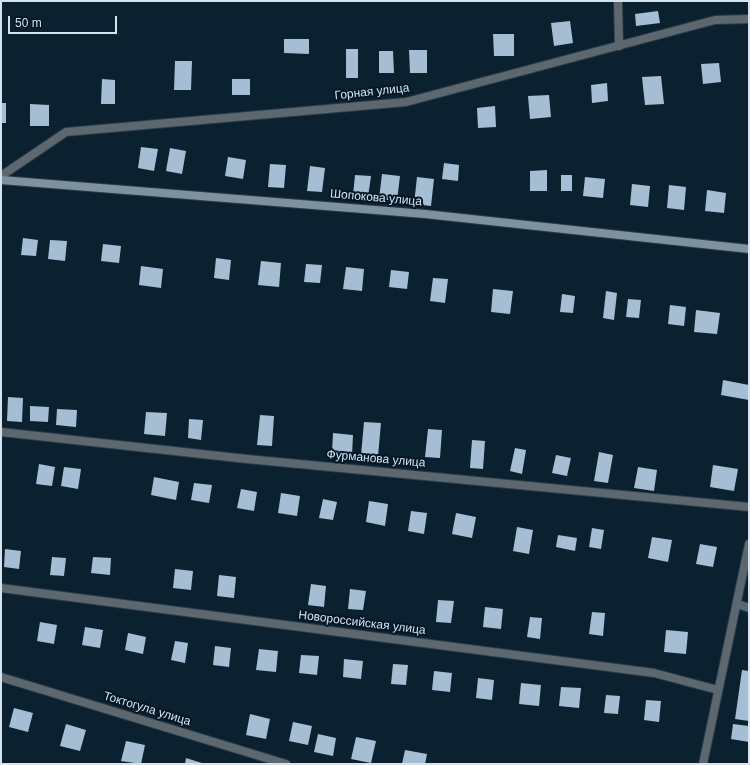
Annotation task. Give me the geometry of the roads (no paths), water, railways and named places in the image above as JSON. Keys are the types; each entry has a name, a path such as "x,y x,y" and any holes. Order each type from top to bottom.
{"street":[{"path":"618,1 619,46"},
{"name":"Горная улица","path":"1,176 66,132 406,102 715,20 749,19"},
{"name":"Шопокова улица","path":"1,180 425,214 749,249"},
{"name":"Фурманова улица","path":"1,432 255,460 749,507"},
{"path":"704,764 718,690 738,604 749,544"},
{"name":"Новороссийская улица","path":"1,588 654,672 718,690"},
{"path":"738,604 749,608"},
{"name":"Токтогула улица","path":"1,677 286,764"}]}
